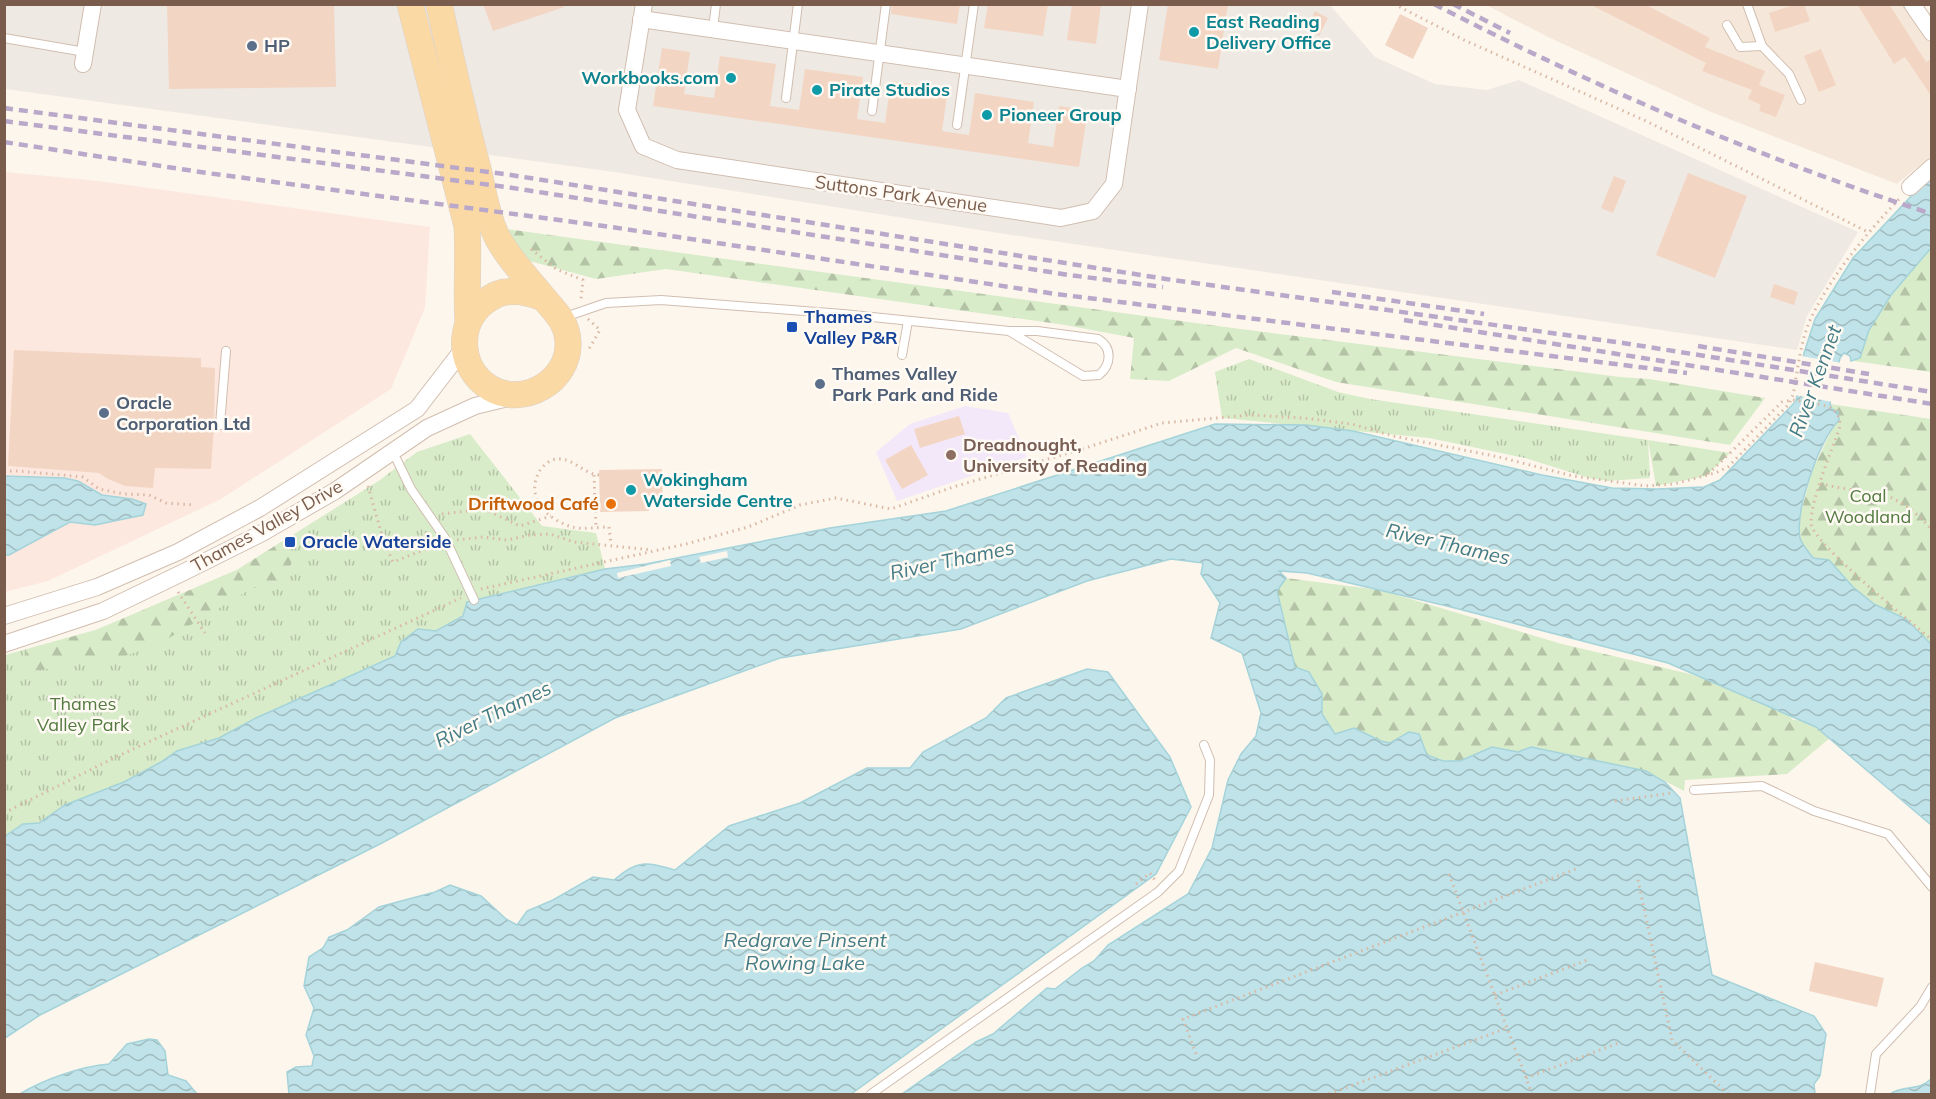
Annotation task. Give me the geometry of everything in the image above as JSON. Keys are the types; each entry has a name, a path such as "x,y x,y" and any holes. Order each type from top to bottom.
{"main road":[{"path":"410,4 467,226 468,321"},
{"path":"439,4 494,232 566,326 568,344 564,364 552,380 541,389 522,395 501,393 490,388 478,378 469,364 464,348 468,321 476,309 490,297 506,291 528,292 543,298"}],"street":[{"path":"84,58 93,4"},
{"name":"Suttons Park Avenue","path":"643,12 627,110 643,146 676,160 1061,218 1093,211 1114,184 1140,4"},
{"path":"1912,4 1932,33"},
{"path":"643,12 713,29 1128,89"},
{"path":"1910,188 1932,167"},
{"name":"Thames Valley Drive","path":"4,616 97,587 178,552 260,508 417,409 464,348"},
{"name":"Thames Valley Drive","path":"4,644 103,611 289,517 335,491 427,428 475,406 522,395"}],"lane":[{"path":"713,29 716,4"},
{"path":"786,98 798,4"},
{"path":"872,111 886,4"},
{"path":"957,125 974,4"},
{"path":"1747,4 1762,46 1789,74 1801,100"},
{"path":"1727,25 1740,47 1762,46"},
{"path":"4,38 84,58"},
{"path":"562,318 606,303 661,300 1037,332 1098,339 1108,351 1108,366 1099,375 1083,376 1009,331"},
{"path":"902,355 908,321"},
{"path":"220,425 226,351"},
{"path":"393,452 411,489 445,538 473,596"},
{"path":"871,1095 1162,888 1179,871 1209,795 1210,759 1204,745"},
{"path":"1694,790 1762,786 1814,811 1888,834 1932,887"},
{"path":"1870,1095 1876,1054 1920,1007 1932,987"}],"path":[{"path":"1394,4 1464,40 1646,121 1868,232"},
{"path":"4,813 116,757 473,596 478,590 748,527 800,505 836,498 891,509 953,487 1162,423 1250,415 1303,418 1352,424 1394,436 1499,457 1572,476 1656,486 1706,476 1728,467 1789,404 1806,333 1812,318 1855,248 1910,188"},
{"path":"1706,476 1782,402 1792,400 1806,402 1834,410 1840,420 1840,426 1821,482 1811,521 1814,534 1866,584 1932,640"},
{"path":"599,475 592,475 576,463 562,459 551,460 540,469 535,481 534,492 537,502 551,516 574,528 609,527 611,544"},
{"path":"4,471 84,477 99,489 124,494 149,495 166,503 193,505"},
{"path":"592,475 597,527"},
{"path":"367,481 383,539 393,562 435,545"},
{"path":"1821,482 1890,497 1920,517 1932,530"},
{"path":"429,516 484,509 520,526 551,516"},
{"path":"463,538 483,537 507,540 550,534 574,542 657,550"},
{"path":"180,594 205,633"},
{"path":"1616,801 1672,793"},
{"path":"1196,1054 1183,1019 1576,869"},
{"path":"1136,884 1150,873 1162,888"},
{"path":"1449,874 1532,1095"},
{"path":"1638,879 1672,1040 1728,1095"},
{"path":"1495,995 1590,959"},
{"path":"1329,1095 1508,1028"},
{"path":"1526,1078 1621,1042"}],"shaded area":[{"path":"5,5 1330,5 1375,57 1435,84 1487,90 1519,80 1858,232 1807,316 1797,350 1005,234 614,172 5,89"},
{"path":"1486,5 1923,5 1931,18 1931,156 1897,184 1711,112 1548,37"},
{"path":"5,172 99,181 430,227 425,308 391,389 221,499 48,581 5,592"},
{"name":"Dreadnought, University of Reading","path":"965,406 1008,413 1027,457 897,501 876,452 910,424"}],"green space":[{"path":"506,229 1225,327 1649,379 1765,398 1730,445 1336,382 1236,348 1169,381 1130,379 1134,338 1065,325 666,269 596,279 526,260"},
{"path":"1931,247 1931,372 1854,361 1874,318 1917,261"},
{"path":"1249,359 1338,392 1370,399 1648,440 1650,478 1608,481 1589,478 1525,458 1429,438 1222,418 1215,372"},
{"name":"Coal Woodland","path":"1830,404 1931,419 1931,644 1906,619 1874,604 1853,587 1829,560 1813,558 1801,541 1799,521 1811,473 1834,425"},
{"name":"Thames Valley Park","path":"470,434 542,526 596,533 605,569 474,600 463,616 397,651 395,656 256,718 219,738 177,751 124,782 65,805 39,823 23,824 5,837 5,655 96,630 237,570 380,480 417,452"},
{"path":"1648,440 1730,453 1706,476 1656,486"},
{"path":"281,542 293,554 289,575 274,583 251,589 157,645 122,657 76,659 47,669 27,672 25,666 27,649 96,630 237,570"},
{"path":"1286,578 1380,590 1562,644 1690,674 1785,710 1793,720 1814,719 1837,732 1787,774 1685,780 1684,791 1646,771 1531,747 1518,752 1492,747 1460,761 1443,761 1427,755 1419,734 1409,732 1390,743 1354,728 1335,734 1322,714 1322,694 1295,668 1277,591"}],"water":[{"path":"1931,175 1931,248 1891,295 1869,330 1860,358 1851,361 1850,356 1844,353 1840,358 1830,404 1832,409 1838,412 1839,420 1824,443 1810,476 1799,525 1801,541 1813,558 1829,560 1853,587 1874,604 1906,619 1931,644 1931,825 1816,727 1668,663 1447,606 1307,573 1279,571 1286,578 1277,591 1295,667 1309,672 1322,694 1322,714 1335,734 1354,728 1390,743 1409,732 1419,734 1427,755 1443,761 1460,761 1492,747 1518,752 1531,747 1646,771 1665,782 1680,798 1712,975 1814,1016 1826,1034 1820,1076 1814,1084 1815,1094 902,1094 976,1042 993,1034 1047,988 1055,989 1094,961 1108,945 1188,894 1212,848 1228,780 1241,754 1256,736 1261,713 1242,653 1211,638 1220,603 1201,574 1203,563 1171,559 1087,581 961,629 780,658 615,718 380,844 40,1015 5,1038 4,837 23,824 39,823 65,805 124,782 177,751 219,738 256,718 395,656 401,642 418,629 436,631 463,616 467,602 605,569 646,564 830,528 946,511 1215,424 1306,425 1353,431 1542,475 1612,488 1704,487 1720,480 1796,401 1804,353 1815,319 1853,258"},
{"path":"4,476 64,478 78,481 102,495 132,499 146,504 143,515 95,525 70,522 9,555 5,555"},
{"name":"Redgrave Pinsent Rowing Lake","path":"1087,669 1108,672 1170,757 1191,807 1156,874 851,1094 289,1094 287,1072 296,1067 312,1066 314,1056 306,1035 314,1008 304,986 309,957 323,948 329,937 347,930 379,907 435,892 450,885 481,896 506,919 517,925 527,911 553,900 593,877 614,880 629,868 643,864 675,870 729,826 800,803 867,768 910,768 923,752 986,718 1006,698"},
{"path":"149,1039 157,1040 165,1051 168,1075 186,1081 197,1094 20,1094 63,1074 109,1064 127,1044"},
{"path":"1931,1079 1931,1094 1890,1094 1916,1087"}],"pier":[{"path":"1801,356 1842,363 1833,402 1794,395"},
{"path":"727,551 728,557 701,563 699,557"},
{"path":"670,560 671,566 618,578 617,573"}],"building":[{"name":"HP","path":"167,4 334,4 336,87 169,89"},
{"path":"483,4 564,4 564,7 493,31"},
{"path":"892,4 960,4 957,24 891,14"},
{"path":"988,4 1048,4 1043,36 984,28"},
{"path":"1072,4 1101,4 1096,44 1067,40"},
{"name":"East Reading Delivery Office","path":"1168,4 1228,4 1218,69 1159,60"},
{"path":"1589,4 1644,4 1710,38 1705,47 1765,71 1759,85 1785,95 1776,117 1759,111 1761,105 1748,99 1752,90 1702,71 1706,63"},
{"path":"1804,4 1810,21 1775,32 1769,13"},
{"path":"1857,4 1889,4 1926,62 1932,59 1932,97 1905,57 1894,64"},
{"path":"1315,11 1328,18 1319,36 1306,29"},
{"path":"1400,14 1428,28 1413,59 1385,45"},
{"path":"662,48 690,52 684,94 714,98 720,56 776,64 770,106 799,110 805,69 863,77 857,119 885,123 891,81 948,89 942,131 969,135 975,93 1034,102 1028,143 1053,147 1059,106 1088,110 1079,167 653,106"},
{"path":"1821,49 1836,85 1819,92 1804,56"},
{"path":"1688,173 1747,196 1715,278 1656,255"},
{"path":"1614,176 1626,181 1613,213 1601,208"},
{"path":"1774,284 1798,292 1794,305 1770,297"},
{"name":"Oracle Corporation Ltd","path":"14,350 201,358 201,367 215,368 211,469 155,468 153,488 125,486 99,473 8,466"},
{"path":"959,416 965,434 920,448 914,429"},
{"path":"911,445 928,475 902,489 885,460"},
{"name":"Wokingham Waterside Centre","path":"662,469 663,506 649,506 649,511 600,512 599,470"},
{"path":"1815,962 1884,978 1877,1007 1809,991"}],"railway":[{"path":"1434,4 1555,64 1678,119 1804,169 1932,214"},
{"path":"1453,4 1510,33"},
{"path":"4,108 511,175 1166,279 1623,343 1932,392"},
{"path":"4,121 513,188 1069,275 1163,287"},
{"path":"4,142 207,173 611,227 1056,294 1687,373"},
{"path":"1332,292 1484,314"},
{"path":"1404,320 1932,404"},
{"path":"1698,346 1869,374"}],"place":[{"name":"East Reading Delivery Office","path":"1194,32"},
{"name":"HP","path":"252,46"},
{"name":"Workbooks.com","path":"731,78"},
{"name":"Pirate Studios","path":"817,90"},
{"name":"Pioneer Group","path":"987,115"},
{"name":"Thames Valley P&R","path":"792,327"},
{"name":"Thames Valley Park Park and Ride","path":"820,384"},
{"name":"Oracle Corporation Ltd","path":"104,413"},
{"name":"Dreadnought, University of Reading","path":"951,455"},
{"name":"Wokingham Waterside Centre","path":"631,490"},
{"name":"Driftwood Café","path":"611,504"},
{"name":"Oracle Waterside","path":"290,542"}],"water label":[{"name":"River Kennet","path":"1815,381"},
{"name":"River Thames","path":"1448,544"},
{"name":"River Thames","path":"952,560"},
{"name":"River Thames","path":"493,714"}]}
